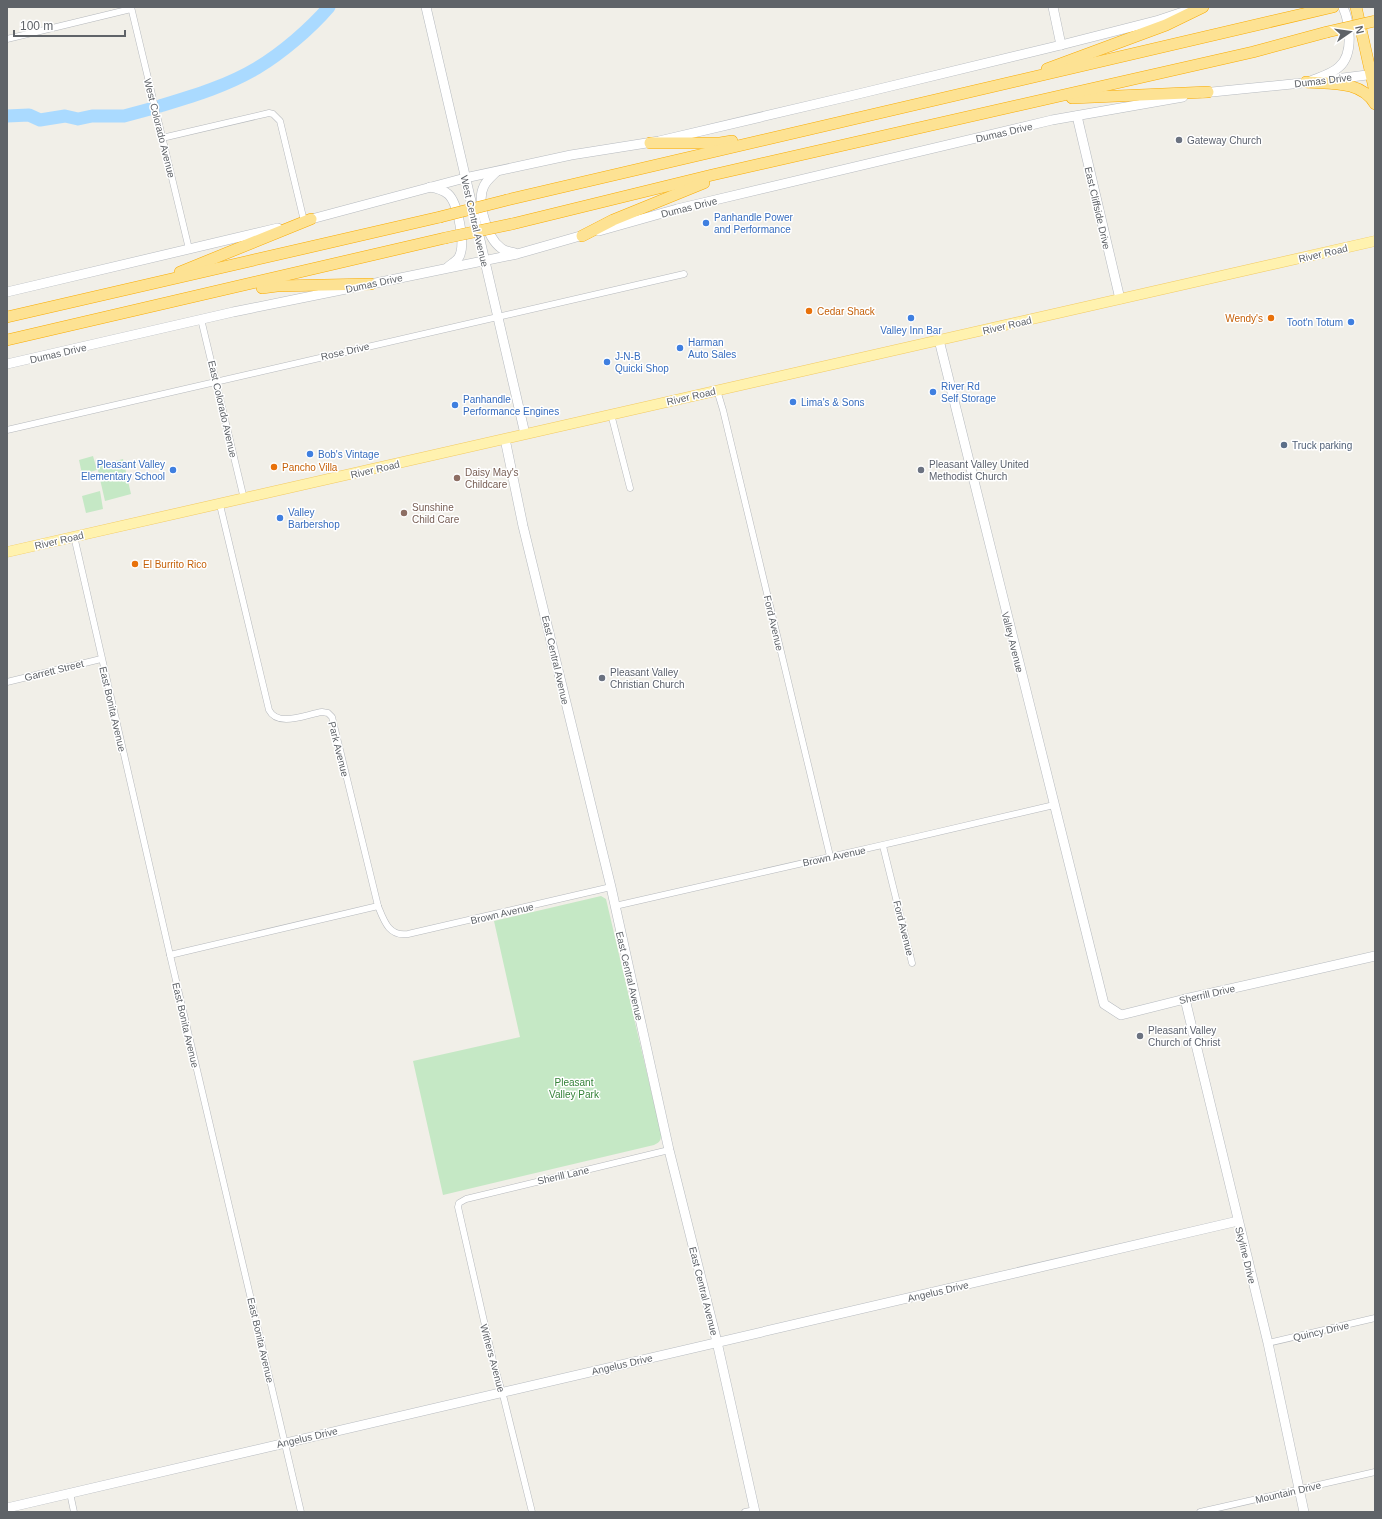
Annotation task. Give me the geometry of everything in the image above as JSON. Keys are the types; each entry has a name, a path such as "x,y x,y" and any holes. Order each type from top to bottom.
{"highway":[{"path":"1017,82 1068,60 1166,25 1203,7"},
{"path":"1356,7 1373,74 1375,92"},
{"path":"7,317 808,131 1327,8"},
{"path":"7,340 190,299 445,238 512,224 744,168 1253,52 1375,21"},
{"path":"1306,82 1354,87 1369,96 1375,104"},
{"path":"1045,99 1208,92"},
{"path":"650,142 720,143 808,131"},
{"path":"582,236 665,198 744,168"},
{"path":"149,284 308,220"},
{"path":"190,299 277,286 371,284"}],"main road":[{"name":"River Road","path":"7,552 220,505 611,414 1375,241"}],"street":[{"name":"West Central Avenue","path":"426,7 525,434"},
{"path":"1053,7 1061,45"},
{"path":"7,292 308,220 465,178 571,155 650,142 1061,45 1159,20 1197,7"},
{"path":"1306,82 1339,68 1347,55 1349,39 1343,7"},
{"path":"7,40 131,8"},
{"name":"West Colorado Avenue","path":"131,8 189,249"},
{"name":"Dumas Drive","path":"7,364 202,320 517,254 677,209 1052,120 1208,92 1373,74"},
{"path":"162,138 273,114 280,121 308,220"},
{"name":"East Cliffside Drive","path":"1077,116 1120,299"},
{"path":"496,172 484,185 480,199 484,219 493,239 501,249 517,254"},
{"path":"429,187 438,189 448,194 453,204 460,228 463,245 459,258 446,268"},
{"name":"Rose Drive","path":"7,430 684,274"},
{"name":"East Colorado Avenue","path":"202,320 244,499"},
{"name":"Valley Avenue","path":"939,340 1088,943"},
{"name":"Ford Avenue","path":"717,390 830,856"},
{"path":"611,414 630,488"},
{"name":"East Central Avenue","path":"505,439 524,526 615,906 669,1150 717,1342 755,1511"},
{"name":"Park Avenue","path":"220,505 269,710 273,716 280,719 322,712 328,713 332,717 378,906 388,928 394,933"},
{"name":"East Bonita Avenue","path":"74,536 101,659 301,1512"},
{"name":"Garrett Street","path":"7,682 101,659"},
{"name":"Brown Avenue","path":"615,906 830,856 883,846 1054,805"},
{"name":"Ford Avenue","path":"883,846 912,963"},
{"name":"Brown Avenue","path":"394,933 408,934 610,887"},
{"path":"170,955 378,906"},
{"name":"Sherrill Drive","path":"1088,943 1104,1004 1121,1015 1375,956"},
{"name":"Skyline Drive","path":"1185,999 1268,1343 1304,1512"},
{"name":"Sherill Lane","path":"459,1203 466,1198 669,1150"},
{"name":"Withers Avenue","path":"459,1203 458,1211 494,1366 532,1512"},
{"name":"Angelus Drive","path":"7,1508 1238,1221"},
{"name":"Quincy Drive","path":"1268,1343 1375,1318"},
{"name":"Mountain Drive","path":"1200,1512 1375,1472"},
{"path":"70,1493 74,1512"},
{"path":"744,1512 755,1511"}],"green space":[{"path":"93,456 97,470 82,474 79,460"},
{"path":"123,459 131,494 105,501 97,466"},
{"path":"100,491 103,509 86,513 82,496"},
{"name":"Pleasant Valley Park","path":"601,896 606,899 661,1133 660,1140 654,1145 443,1195 413,1061 520,1037 494,921"}],"waterway":[{"path":"160,106 222,85 257,68 295,40 329,7"},
{"path":"7,116 29,115 40,120 65,116 78,119 92,116 124,116 150,109"}],"place":[{"name":"Gateway Church","path":"1179,140"},
{"name":"Panhandle Power and Performance","path":"706,223"},
{"name":"Cedar Shack","path":"809,311"},
{"name":"Valley Inn Bar","path":"911,318"},
{"name":"Wendy's","path":"1271,318"},
{"name":"Toot'n Totum","path":"1351,322"},
{"name":"Harman Auto Sales","path":"680,348"},
{"name":"J-N-B Quicki Shop","path":"607,362"},
{"name":"River Rd Self Storage","path":"933,392"},
{"name":"Lima's & Sons","path":"793,402"},
{"name":"Panhandle Performance Engines","path":"455,405"},
{"name":"Truck parking","path":"1284,445"},
{"name":"Bob's Vintage","path":"310,454"},
{"name":"Pancho Villa","path":"274,467"},
{"name":"Pleasant Valley Elementary School","path":"173,470"},
{"name":"Pleasant Valley United Methodist Church","path":"921,470"},
{"name":"Daisy May's Childcare","path":"457,478"},
{"name":"Sunshine Child Care","path":"404,513"},
{"name":"Valley Barbershop","path":"280,518"},
{"name":"El Burrito Rico","path":"135,564"},
{"name":"Pleasant Valley Christian Church","path":"602,678"},
{"name":"Pleasant Valley Church of Christ","path":"1140,1036"}]}
